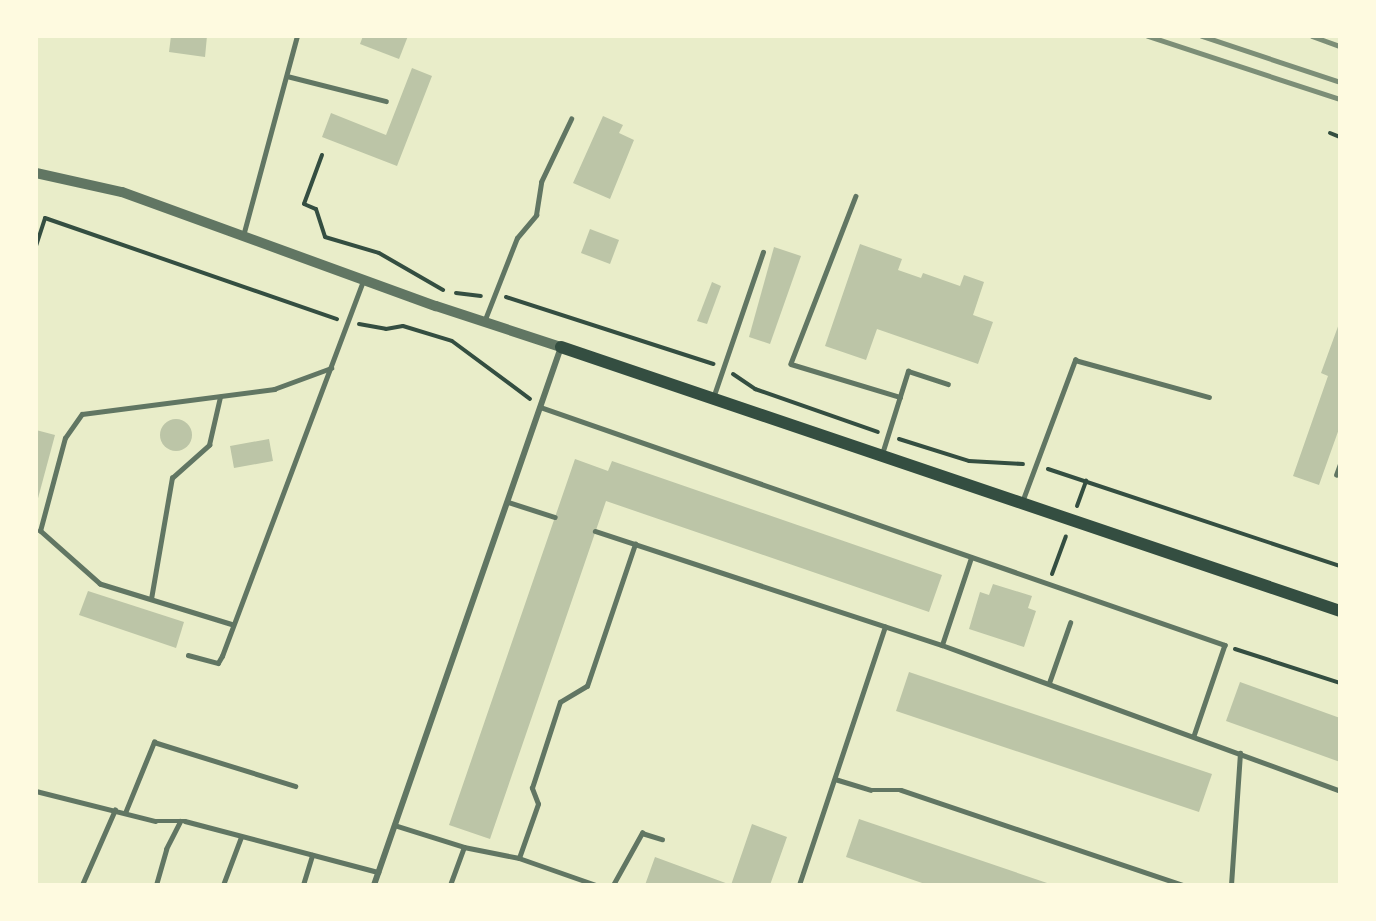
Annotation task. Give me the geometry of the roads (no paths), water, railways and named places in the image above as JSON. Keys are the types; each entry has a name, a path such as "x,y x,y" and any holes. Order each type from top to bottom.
{"main road":[{"path":"561,347 1340,611"}],"street":[{"path":"36,176 122,192 484,322 561,347 374,885"}],"lane":[{"path":"243,236 297,36"},
{"path":"287,76 386,100"},
{"path":"484,322 517,238 536,215 542,182 571,119"},
{"path":"856,196 791,364 900,397"},
{"path":"713,398 763,252"},
{"path":"188,655 218,663 364,279"},
{"path":"1022,502 1075,360 1209,397"},
{"path":"233,625 100,584 38,532 65,438 82,414 274,389 331,368"},
{"path":"882,454 908,371 948,384"},
{"path":"151,599 172,478 209,446 220,397"},
{"path":"540,407 1225,645 1194,736"},
{"path":"1336,475 1340,464"},
{"path":"508,502 555,517"},
{"path":"595,531 942,645 1340,791"},
{"path":"519,858 538,804 532,788 560,702 588,686 635,544"},
{"path":"942,645 971,558"},
{"path":"1049,684 1070,623"},
{"path":"799,885 885,627"},
{"path":"125,813 154,742 295,786"},
{"path":"1231,885 1240,753"},
{"path":"836,779 870,790 901,790 1184,885"},
{"path":"36,791 155,820 180,821 378,872"},
{"path":"82,885 115,810"},
{"path":"156,885 166,849 180,821"},
{"path":"394,825 464,847 519,858 596,885"},
{"path":"613,885 642,833 662,839"},
{"path":"223,885 241,837"},
{"path":"450,885 464,847"},
{"path":"303,885 312,855"}],"railway":[{"path":"1148,36 1340,99"},
{"path":"1202,36 1340,82"},
{"path":"1312,36 1340,46"}]}
